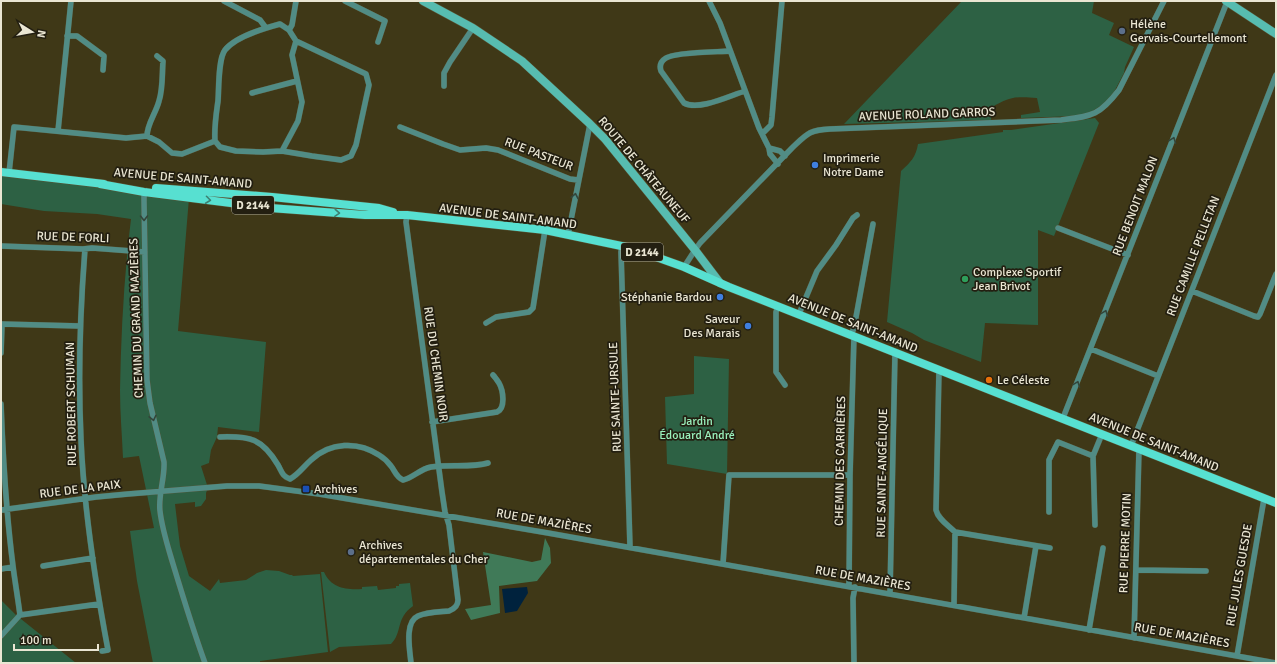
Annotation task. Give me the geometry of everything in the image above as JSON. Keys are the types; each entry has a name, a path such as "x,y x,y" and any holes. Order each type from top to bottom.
{"main road":[{"name":"ROUTE DE CHÂTEAUNEUF","path":"423,1 473,28 522,60 590,124 605,139 720,283"},
{"path":"1226,1 1276,34"},
{"name":"AVENUE DE SAINT-AMAND","path":"5,172 100,184 144,192 233,199 272,197 379,208 407,215"},
{"name":"AVENUE DE SAINT-AMAND","path":"100,184 156,188 233,199 270,208 365,215 407,215 545,230 622,246 647,253 684,267 720,283 1276,503"},
{"path":"270,208 272,197"}],"street":[{"path":"58,131 71,1"},
{"path":"224,1 260,20 266,28"},
{"path":"290,30 296,1"},
{"path":"345,1 385,21 378,42"},
{"path":"709,1 720,23 762,134 770,148 770,154 778,164"},
{"path":"762,134 771,125 782,1"},
{"name":"AVENUE ROLAND GARROS","path":"684,267 695,250 785,156 808,134 817,130 1061,120 1085,117 1098,112 1110,102 1119,90 1164,1"},
{"name":"RUE BENOIT MALON","path":"1063,418 1226,1"},
{"path":"280,24 290,30 296,41 366,74 369,85 356,144 351,156 342,160 282,151 236,151 220,147 215,141 214,128 221,63 224,51 232,43 266,28 280,24"},
{"path":"444,86 444,73 473,28"},
{"path":"67,36 76,36 104,56 103,70"},
{"path":"282,151 298,121 302,102 292,55 296,41"},
{"path":"730,51 671,55 662,60 660,64 660,71 684,103 688,105 701,106 745,91"},
{"path":"146,136 147,129 160,100 163,61 157,56"},
{"name":"RUE CAMILLE PELLETAN","path":"1131,446 1276,75"},
{"path":"252,93 297,81"},
{"path":"568,235 590,124"},
{"path":"5,172 14,127 126,138 146,136 159,142 172,153 182,154 215,141"},
{"name":"RUE PASTEUR","path":"400,127 460,150 486,148 498,150 570,179 578,180"},
{"path":"770,148 780,151 785,156"},
{"path":"144,192 156,188"},
{"name":"CHEMIN DU GRAND MAZIÈRES","path":"144,192 147,380 150,403 164,462 160,512 187,612 205,663"},
{"name":"RUE DU CHEMIN NOIR","path":"407,215 406,222 412,277 446,516"},
{"path":"799,314 817,271 836,245 852,218 857,215"},
{"name":"CHEMIN DES CARRIÈRES","path":"854,663 850,475 853,335 873,224"},
{"path":"1058,228 1128,255"},
{"path":"486,324 496,316 529,312 533,308 545,230"},
{"name":"RUE DE FORLI","path":"1,246 92,248 145,252"},
{"name":"RUE SAINTE-URSULE","path":"622,246 630,548"},
{"name":"RUE ROBERT SCHUMAN","path":"85,249 80,326 81,441 93,558 108,650 102,651"},
{"path":"1192,291 1258,317 1276,274"},
{"path":"778,306 776,312 776,372 785,385"},
{"path":"1,353 1,324 80,326"},
{"path":"1090,349 1158,376"},
{"name":"RUE SAINTE-ANGÉLIQUE","path":"890,593 895,352"},
{"path":"939,370 937,514 955,532 1050,548"},
{"path":"432,422 500,411 503,407 500,384 493,375"},
{"path":"1,404 4,510 20,615"},
{"path":"1095,525 1093,456 1102,434"},
{"path":"220,436 251,438 258,442 273,458 284,477 290,479 296,476 311,460 327,449 343,446 362,447 379,455 391,466 397,477 403,480 422,469 438,466 480,465 488,463"},
{"path":"1049,512 1048,460 1058,442 1093,456"},
{"name":"RUE PIERRE MOTIN","path":"1134,638 1139,449"},
{"path":"723,564 729,476 850,475"},
{"path":"287,490 288,478"},
{"name":"RUE DE LA PAIX","path":"4,510 86,498 162,490 259,486 287,490"},
{"name":"RUE DE MAZIÈRES","path":"287,490 890,593 1276,663"},
{"name":"RUE JULES GUESDE","path":"1237,656 1264,499"},
{"path":"411,663 409,632 412,621 418,616 449,611 458,603 449,525 446,516"},
{"path":"954,605 955,532"},
{"path":"1024,618 1036,546"},
{"path":"1089,630 1103,548"},
{"path":"43,566 93,558"},
{"path":"1,569 13,567"},
{"path":"1136,570 1206,571"},
{"path":"1,636 20,615 100,604"}],"green space":[{"path":"962,1 1094,1 1092,13 1114,23 1109,35 1134,47 1125,67 1124,73 1114,92 1105,103 1091,112 1076,116 1021,118 1021,115 1040,112 1037,98 1018,97 1009,99 992,107 991,120 844,124"},
{"name":"Complexe Sportif Jean Brivot","path":"1095,118 1099,123 1054,236 1038,230 1038,325 985,323 981,362 924,340 887,322 901,171 916,153 918,144 1003,132 1003,130"},
{"path":"1,172 189,198 178,331 266,342 259,432 218,427 217,437 211,450 209,463 201,466 208,488 206,499 201,506 195,507 195,502 175,504 180,546 189,576 210,591 219,579 220,583 246,580 257,573 266,570 279,571 293,576 320,574 328,652 260,661 260,663 153,663 137,581 130,531 154,528 139,456 123,458 120,390 122,326 126,262 131,219 97,214 44,211 1,204"},
{"name":"Jardin Édouard André","path":"694,356 729,359 727,474 667,464 665,397 694,394"},
{"path":"545,538 550,548 551,563 537,581 499,586 500,613 471,620 465,609 491,605 483,552 532,562 541,560"},
{"path":"321,572 324,572 335,585 350,589 362,589 362,587 377,586 378,590 396,588 399,584 410,583 413,606 407,611 401,621 397,635 391,644 339,647 330,652"},
{"path":"1,600 16,615 76,663 1,663"}],"water":[{"path":"527,587 528,593 517,611 505,613 502,589"}],"place":[{"name":"Hélène Gervais-Courtellemont","path":"1122,31"},
{"name":"Imprimerie Notre Dame","path":"815,165"},
{"name":"Complexe Sportif Jean Brivot","path":"965,279"},
{"name":"Stéphanie Bardou","path":"720,297"},
{"name":"Saveur Des Marais","path":"748,326"},
{"name":"Le Céleste","path":"989,380"},
{"name":"Archives","path":"306,489"},
{"name":"Archives départementales du Cher","path":"351,552"}]}
